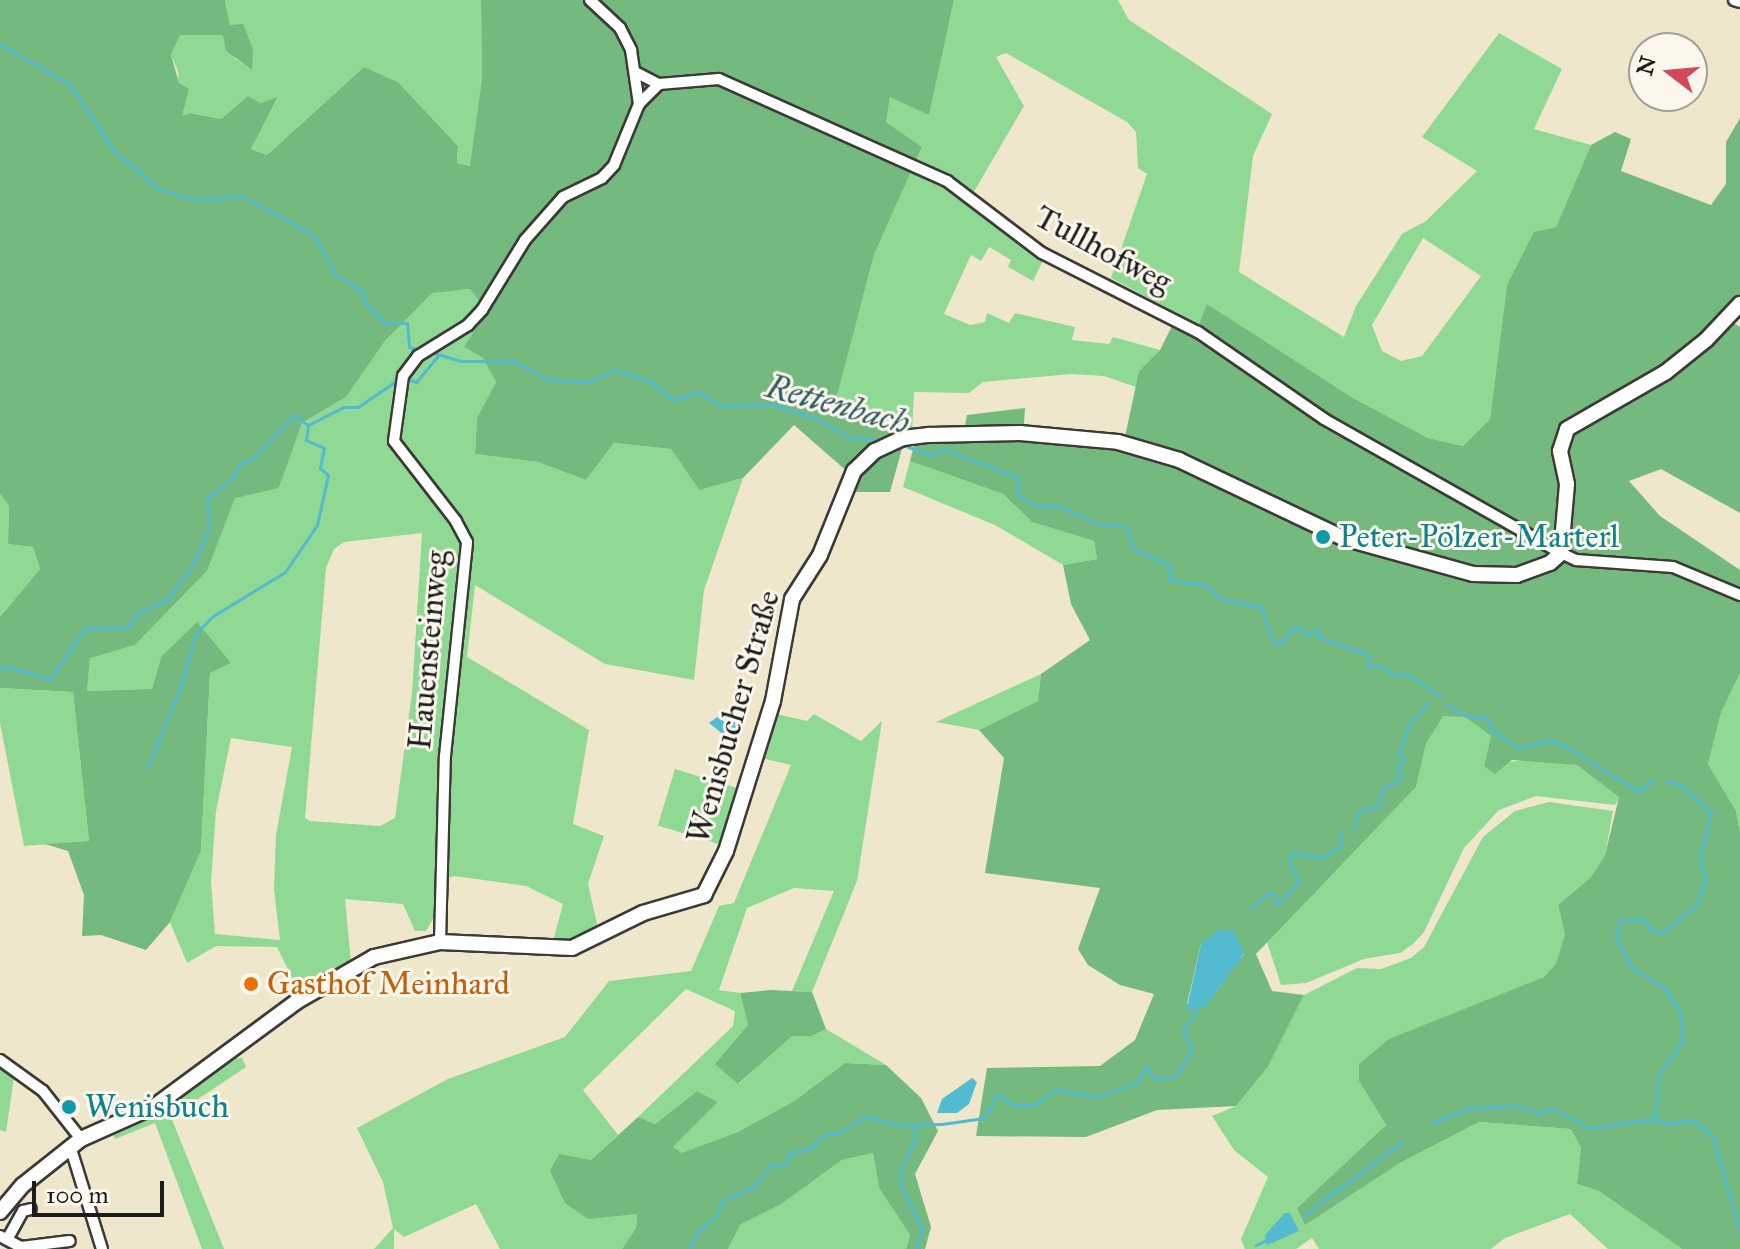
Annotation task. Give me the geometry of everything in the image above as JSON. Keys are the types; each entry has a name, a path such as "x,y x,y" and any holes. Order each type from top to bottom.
{"street":[{"path":"590,0 620,28 637,73 659,84"},
{"name":"Hauensteinweg","path":"637,73 639,104"},
{"name":"Tullhofweg","path":"659,84 719,79 947,181 1042,253 1171,316 1324,419 1561,553 1576,560 1673,567 1740,595"},
{"name":"Hauensteinweg","path":"440,942 445,756 468,555 456,521 394,441 403,376 418,356 468,325 495,295 525,240 563,197 602,178 614,165 639,104 659,84"},
{"path":"1561,553 1567,484 1560,451 1567,429 1666,372 1706,340 1740,304"},
{"name":"Wenisbucher Straße","path":"0,1212 23,1185 76,1144 128,1121 192,1083 296,1002 346,971 396,949 440,942 572,948 632,917 704,895 726,851 773,701 792,599 820,555 854,471 896,441 1020,433 1132,444 1179,460 1343,538 1488,577 1538,568 1561,553"},
{"path":"0,1060 43,1091 76,1144 102,1249"},
{"path":"31,1209 23,1211 4,1237 21,1247 70,1241"}],"green space":[{"path":"0,0 225,0 230,25 243,24 253,49 252,70 226,51 223,35 180,35 171,55 179,83 189,89 182,116 190,113 221,119 248,96 261,103 278,97 251,149 267,155 364,67 398,82 458,146 457,163 470,166 482,79 481,0 954,0 929,115 890,97 886,122 922,147 874,255 838,392 827,410 881,419 903,445 890,492 855,492 849,473 794,425 743,478 699,490 671,449 614,443 586,480 538,462 475,454 477,418 496,382 482,357 464,347 487,311 470,289 432,293 385,341 346,397 302,423 279,488 235,498 207,571 135,645 90,658 87,691 152,689 161,657 197,622 231,663 210,673 201,851 170,922 146,950 101,935 82,936 84,895 68,851 45,844 89,841 73,692 0,688 0,617 40,569 33,547 8,544 9,506 0,494"},
{"path":"225,0 481,0 482,79 471,166 457,163 458,146 398,82 364,67 267,155 251,149 278,98 261,103 248,96 221,119 190,113 180,117 178,71 171,55 180,35 224,35 234,58 251,69 230,25"},
{"path":"954,0 1118,0 1129,20 1272,114 1253,156 1239,272 1344,337 1356,306 1402,234 1426,221 1477,171 1422,137 1499,33 1562,69 1534,129 1591,145 1556,227 1507,285 1490,419 1463,446 1428,438 1353,398 1208,305 1195,335 1173,324 1177,313 1111,278 1147,174 1138,168 1136,132 1127,122 1006,53 996,57 1024,106 972,195 1047,252 1033,281 1008,267 1011,260 989,247 981,261 971,255 944,314 970,325 985,322 987,313 1009,323 1015,313 1075,327 1072,340 1109,344 1113,337 1160,350 1139,371 1136,387 1104,376 1071,374 983,382 969,393 914,392 912,432 890,430 881,419 827,410 838,391 874,255 922,147 886,122 890,96 929,114","holes":["1423,238 1481,276 1422,356 1401,361 1382,351 1372,325"]},
{"path":"1740,118 1740,296 1723,317 1740,327 1740,513 1661,469 1629,481 1660,516 1740,570 1740,673 1721,713 1708,764 1736,811 1740,833 1740,1249 1682,1249 1599,1191 1577,1184 1581,1148 1571,1129 1479,1122 1400,1163 1305,1225 1297,1208 1386,1125 1359,1081 1359,1064 1389,1039 1544,977 1556,964 1565,934 1558,905 1591,877 1605,855 1619,797 1577,765 1512,760 1495,774 1484,766 1491,736 1465,717 1443,716 1426,744 1416,787 1256,954 1272,991 1304,995 1268,1067 1236,1106 1157,1110 1086,1137 976,1136 987,1068 1100,1066 1135,1040 1154,994 1120,985 1088,965 1078,949 1100,888 985,873 1004,758 979,730 1038,701 1041,674 1090,640 1071,604 1063,565 1097,559 1094,541 1032,522 1003,494 910,461 915,442 962,441 967,415 1025,408 1023,439 1123,446 1139,371 1160,350 1173,324 1195,335 1207,304 1353,398 1428,438 1463,446 1490,419 1507,285 1534,232 1556,227 1591,145 1615,132 1631,139 1621,171 1711,205 1726,184 1726,142","holes":["1201,944 1244,954 1207,1004 1187,1004"]},
{"path":"470,289 487,311 482,357 496,382 477,418 475,454 538,462 586,480 614,443 671,449 699,490 743,478 704,590 694,680 605,664 475,585 467,657 589,730 573,824 604,836 588,884 598,928 578,939 553,941 563,904 526,886 455,876 435,881 435,915 426,931 415,931 403,904 345,899 351,962 299,992 277,947 216,946 187,963 170,922 201,851 210,673 231,662 161,657 152,689 87,691 90,657 135,645 207,571 235,497 279,488 302,423 346,397 385,341 432,292","holes":["422,533 412,693 395,818 380,826 310,821 305,818 326,568 334,549 344,542","231,738 292,747 276,835 274,889 280,940 215,934 211,882 216,811"]},
{"path":"910,461 1003,494 1032,522 1094,541 1097,559 1063,565 995,525 903,487"},
{"path":"0,494 9,506 8,544 33,547 40,569 0,617"},
{"path":"1740,673 1740,833 1736,811 1708,764 1721,713"},
{"path":"1041,674 1038,701 979,730 936,722"},
{"path":"0,688 73,692 89,841 24,846 0,723"},
{"path":"776,714 807,721 814,714 861,741 882,721 857,881 812,992 792,991 834,891 794,888 747,908 719,990 740,993 748,1025 716,1064 739,1084 792,1035 812,1036 826,1029 886,1065 845,1063 794,1101 738,1132 682,1154 673,1147 718,1102 697,1091 655,1124 638,1117 733,1026 735,1011 686,989 583,1090 618,1135 591,1160 637,1213 636,1228 622,1249 500,1249 476,1204 404,1237 394,1229 394,1249 374,1249 393,1228 383,1182 357,1128 448,1079 565,1037 609,981 691,971 719,906 734,903 791,765 761,758"},
{"path":"1443,715 1465,717 1491,736 1484,766 1536,758 1577,765 1620,797 1615,805 1536,796 1499,810 1464,848 1424,932 1413,944 1400,953 1364,959 1306,983 1281,985 1267,942 1416,787 1426,744"},
{"path":"675,769 740,789 723,845 658,825"},
{"path":"1549,802 1613,811 1605,855 1591,877 1558,905 1565,934 1556,965 1544,977 1359,1081 1386,1125 1297,1208 1306,1224 1400,1163 1479,1122 1571,1129 1581,1148 1577,1184 1599,1191 1682,1249 1608,1249 1570,1214 1505,1238 1491,1249 1319,1249 1312,1238 1296,1249 1245,1249 1241,1239 1268,1177 1234,1150 1212,1116 1236,1106 1268,1067 1304,995 1357,968 1381,969 1411,958 1424,947 1483,837 1515,811"},
{"path":"771,990 812,992 826,1029 812,1036 792,1036 738,1084 715,1064 748,1025 740,993"},
{"path":"0,1053 16,1063 6,1132 0,1130"},
{"path":"235,1058 242,1058 246,1067 171,1117 224,1249 202,1249 155,1123 115,1139 113,1134 92,1130 179,1099"},
{"path":"845,1063 886,1065 921,1098 938,1131 915,1174 931,1227 925,1249 906,1249 910,1235 879,1188 873,1153 842,1160 780,1205 740,1225 728,1249 622,1249 636,1228 637,1214 588,1219 565,1203 550,1171 559,1154 591,1160 638,1117 655,1124 697,1091 718,1102 673,1147 682,1153 738,1132 794,1101"},
{"path":"873,1153 879,1188 910,1235 906,1249 728,1249 740,1225 780,1205 842,1160"}],"water":[{"path":"730,711 739,716 742,728 729,739 709,723 717,717 725,722 723,714"},
{"path":"1233,930 1244,953 1240,960 1207,1004 1186,1012 1201,944 1217,931"},
{"path":"972,1078 977,1082 969,1104 957,1113 937,1113 942,1099"},
{"path":"1285,1213 1290,1213 1299,1231 1267,1245 1265,1235"}],"waterway":[{"name":"Rettenbach","path":"0,44 71,85 115,152 159,189 196,200 243,196 315,236 335,274 361,290 366,304 385,323 407,323 409,347 420,350"},
{"name":"Rettenbach","path":"431,352 460,361 514,361 547,379 588,382 615,370 650,381 673,400 698,392 721,406 770,404 818,419 850,438 884,440"},
{"path":"408,379 416,382 439,355"},
{"path":"0,669 5,666 50,679 86,628 127,628 139,612 167,600 193,564 209,527 207,498 234,477 237,466 254,457 294,415 308,425 343,407 358,407 396,381"},
{"path":"147,768 180,689 196,633 213,616 285,572 317,525 328,475 320,468 324,448 306,440 308,425"},
{"name":"Rettenbach","path":"903,445 931,455 944,449 1017,477 1017,494 1034,505 1060,506 1098,524 1121,525 1128,529 1132,548 1171,566 1168,579 1206,585 1221,599 1261,607 1274,644 1284,641 1291,629 1300,628 1307,635 1317,629 1319,637 1369,655 1368,666 1382,666 1392,675 1407,674 1441,697"},
{"path":"1354,828 1358,812 1380,805 1381,791 1401,777 1398,767 1404,758 1399,753 1410,723 1428,703"},
{"name":"Rettenbach","path":"1447,705 1468,717 1486,717 1492,730 1518,748 1549,740 1565,746 1638,791 1654,779"},
{"name":"Rettenbach","path":"1667,781 1681,785 1711,813 1700,857 1705,878 1698,903 1662,933 1652,931 1643,919 1620,920 1616,938 1630,966 1664,987 1680,1011 1682,1042 1659,1074 1655,1119 1665,1124 1693,1120 1713,1137 1740,1231"},
{"path":"1250,909 1267,894 1273,893 1278,904 1298,882 1289,860 1292,853 1322,857 1340,846 1342,831"},
{"path":"1204,1006 1216,987"},
{"path":"688,1249 698,1231 716,1217 722,1201 755,1186 770,1165 786,1164 790,1153 809,1149 826,1134 836,1134 867,1116 896,1125 942,1124 984,1118 998,1094 1013,1105 1034,1105 1056,1090 1098,1097 1136,1083 1146,1067 1155,1079 1175,1077 1192,1051 1183,1030 1198,1010"},
{"path":"1431,1123 1469,1108 1517,1106 1537,1113 1553,1109 1590,1128 1653,1119"},
{"path":"914,1127 916,1137 900,1171 902,1188 922,1228 916,1249"},
{"path":"1303,1216 1403,1141"},
{"path":"1256,1245 1269,1239"}],"place":[{"name":"Peter-Pölzer-Marterl","path":"1323,537"},
{"name":"Gasthof Meinhard","path":"251,984"},
{"name":"Wenisbuch","path":"69,1107"}]}
